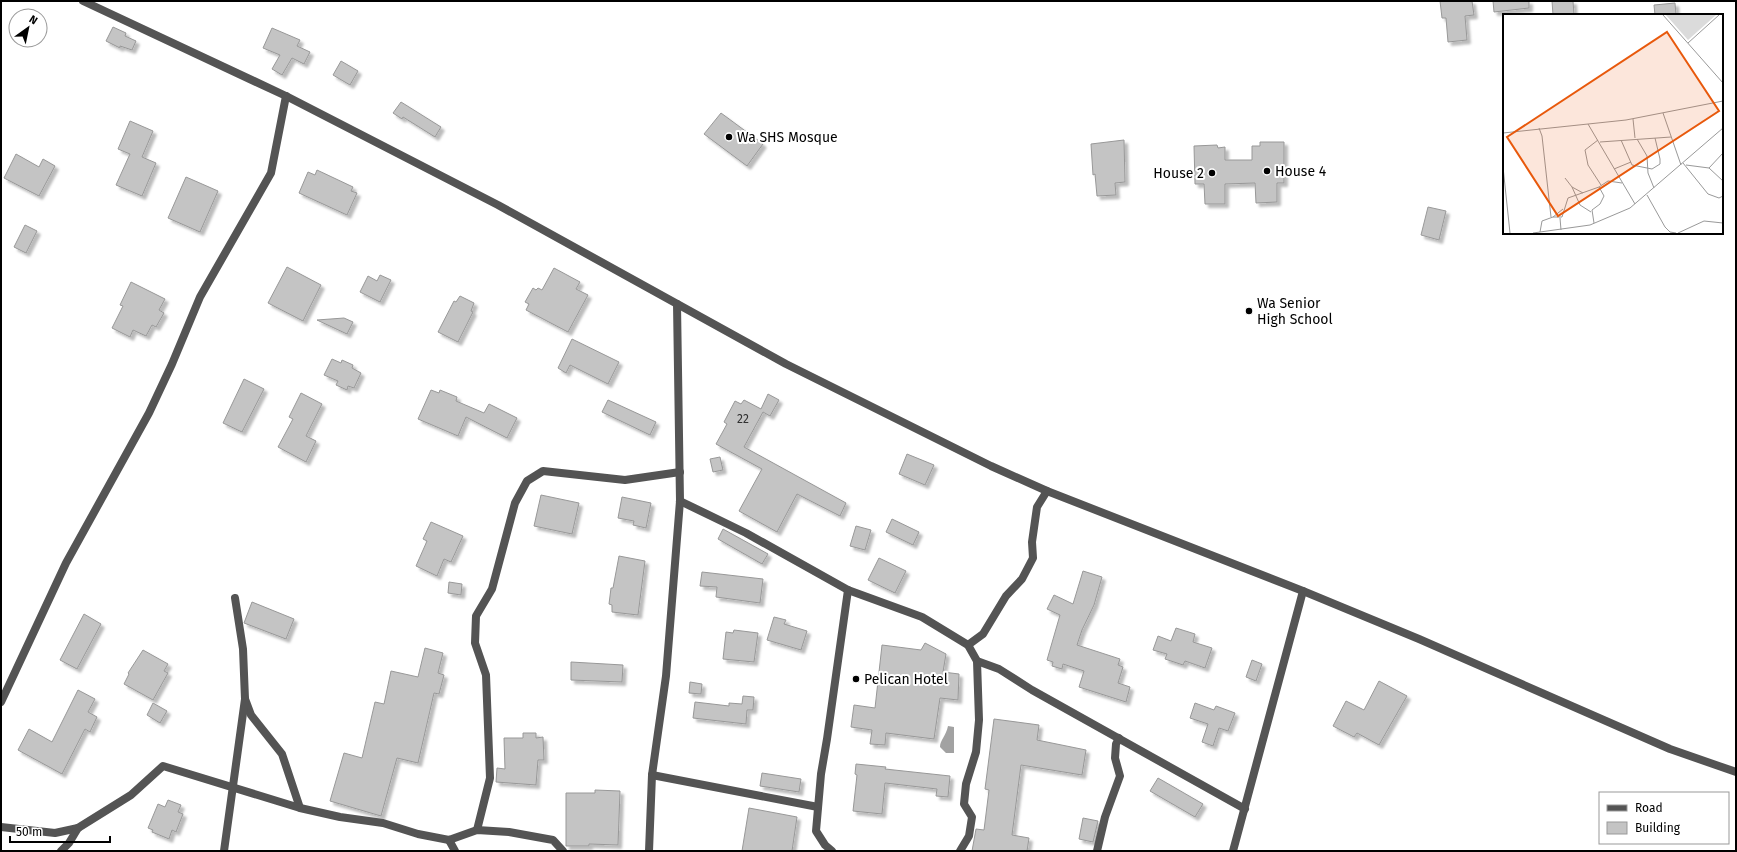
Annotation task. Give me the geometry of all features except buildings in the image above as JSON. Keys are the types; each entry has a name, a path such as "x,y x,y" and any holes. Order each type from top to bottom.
{"street":[{"path":"83,1 286,96 498,205 786,364 990,466 1047,491 1303,591 1419,639 1670,749 1736,772"},
{"path":"1,702 66,563 149,413 172,364 200,297 271,173 286,96"},
{"path":"649,851 652,775 666,676 680,501 677,304"},
{"path":"477,830 490,778 486,675 475,642 476,616 492,589 516,503 527,481 543,471 625,480 680,472"},
{"path":"968,645 982,634 1003,602 1026,572 1033,558 1032,542 1037,507 1047,491"},
{"path":"680,501 746,533 848,590 922,617 968,645 977,661 979,720 976,752 966,784 964,804 972,817 969,836 960,851"},
{"path":"832,851 824,845 816,831 821,774 848,590"},
{"path":"1233,851 1303,591"},
{"path":"224,851 245,698 243,649 235,598"},
{"path":"977,661 1000,669 1032,690 1245,809"},
{"path":"245,698 251,715 282,754 300,808"},
{"path":"1097,851 1101,838 1104,816 1120,776 1115,758 1116,744 1119,738"},
{"path":"1,827 55,833 78,828 131,795 163,766 300,808 340,817 383,823 418,834 449,840 477,830 509,832 553,840 562,851"},
{"path":"652,775 818,807"},
{"path":"61,851 69,843 78,828"},
{"path":"449,840 455,851"}],"shaded area":[{"path":"948,726 954,727 954,753 946,753 940,747"}],"place":[{"name":"Wa SHS Mosque","path":"729,137"},
{"name":"House 4","path":"1267,171"},
{"name":"House 2","path":"1212,173"},
{"name":"Wa Senior High School","path":"1249,311"},
{"name":"Pelican Hotel","path":"856,679"}]}
